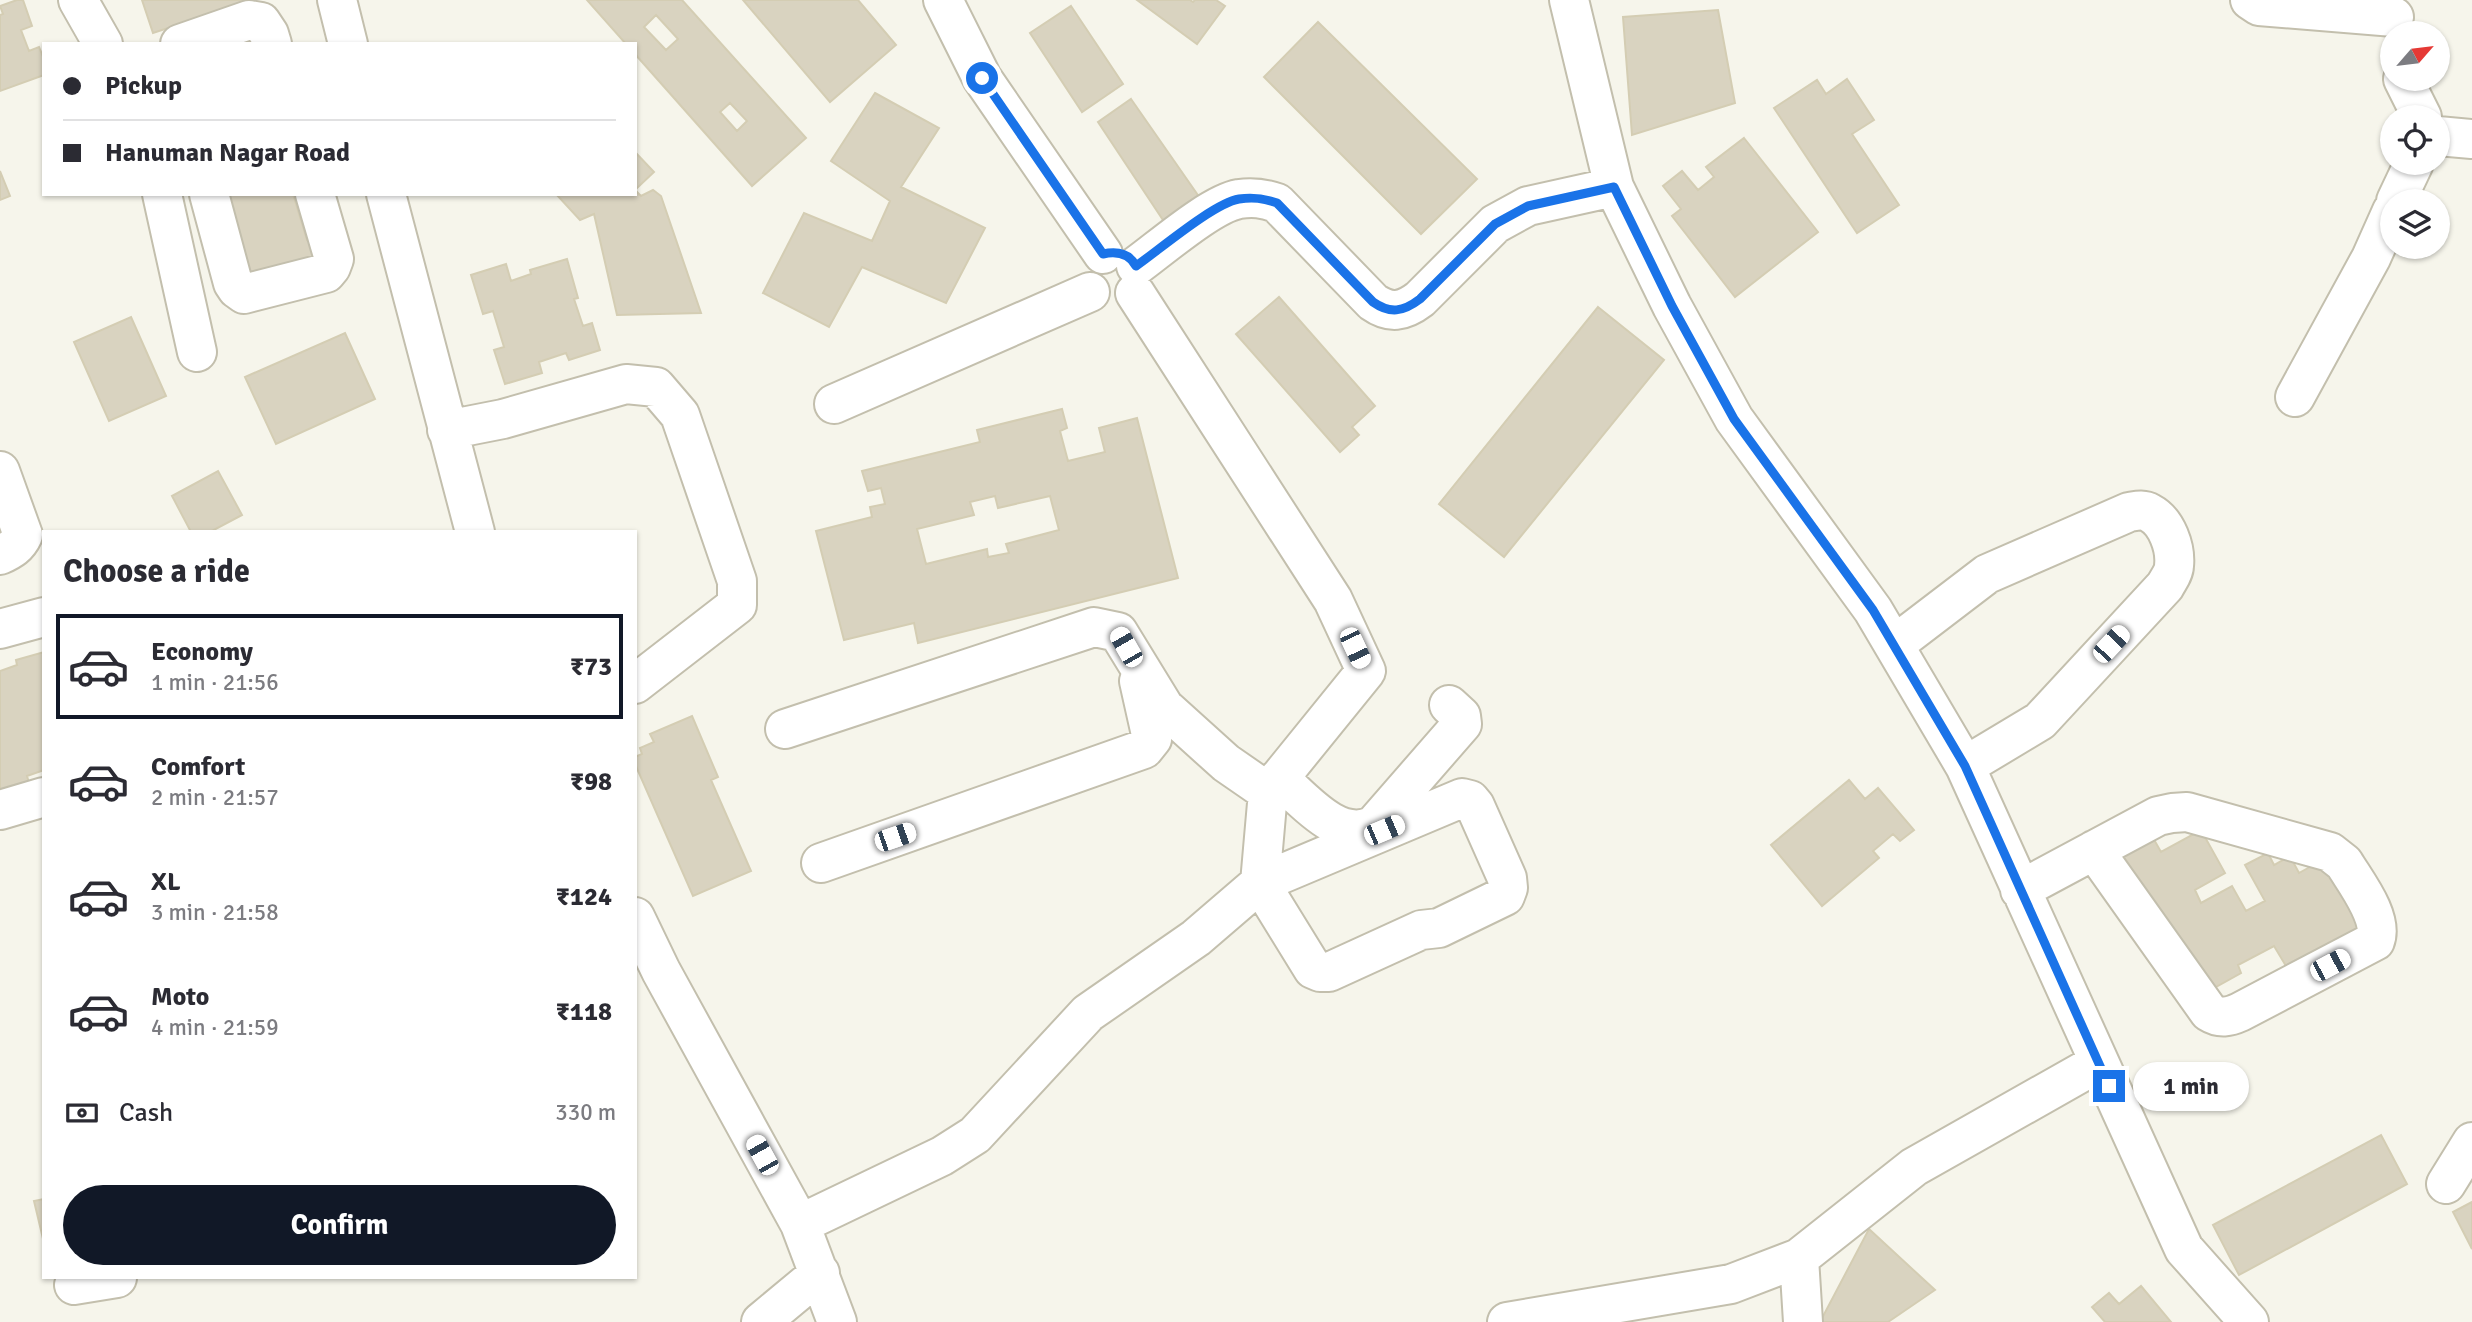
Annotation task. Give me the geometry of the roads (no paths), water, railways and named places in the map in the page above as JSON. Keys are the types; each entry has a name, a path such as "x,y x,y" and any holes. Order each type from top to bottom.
{"street":[{"path":"78,0 102,42"},
{"path":"337,0 348,42"},
{"path":"800,1224 942,1156 975,1135 1088,1013 1196,938 1260,883 1462,798 1470,800 1475,806 1507,878 1508,888 1505,896 1438,928 1421,930 1329,972 1313,969 1260,883 1273,785 1366,671 1333,600 1125,271 982,78 943,0"},
{"path":"1569,0 1614,187 1672,306 1734,419 1873,610 1965,766 2184,1249 2245,1317"},
{"path":"2250,0 2259,6 2395,17"},
{"path":"186,42 249,20 261,22 271,42"},
{"path":"2450,136 2472,139"},
{"path":"1125,271 1216,209 1236,200 1259,197 1277,203 1373,302 1385,310 1397,311 1420,299 1495,224 1528,206 1614,187"},
{"path":"162,196 197,352"},
{"path":"210,196 233,283 244,294 326,273 331,267 334,259 316,196"},
{"path":"387,196 474,530"},
{"path":"2295,397 2380,238"},
{"path":"834,404 1090,292 1087,274 1096,258 1125,271"},
{"path":"447,430 503,419 626,384 656,387 669,400 680,415 737,581 737,605 637,682"},
{"path":"0,471 23,535 11,550 0,555"},
{"path":"1894,645 1987,574 2129,512 2149,512 2167,532 2174,550 2175,569 2165,586 2040,722 1965,766"},
{"path":"0,629 42,618"},
{"path":"785,729 1094,627 1118,632 1164,707 1226,763 1273,785 1345,829 1366,829 1374,825 1462,724 1461,716 1448,705"},
{"path":"821,863 1144,749 1153,739 1135,662"},
{"path":"0,810 42,798"},
{"path":"2020,890 2094,850 2158,816 2187,812 2330,852 2344,863 2375,916 2378,934 2375,941 2240,1012 2217,1017 2209,1012 2094,850"},
{"path":"637,926 648,976 800,1224 837,1322"},
{"path":"1507,1322 1731,1284 1798,1258 1914,1167 2098,1063"},
{"path":"2446,1184 2472,1142"},
{"path":"1798,1258 1803,1322"},
{"path":"761,1322 820,1273"},
{"path":"74,1285 111,1279"}]}
